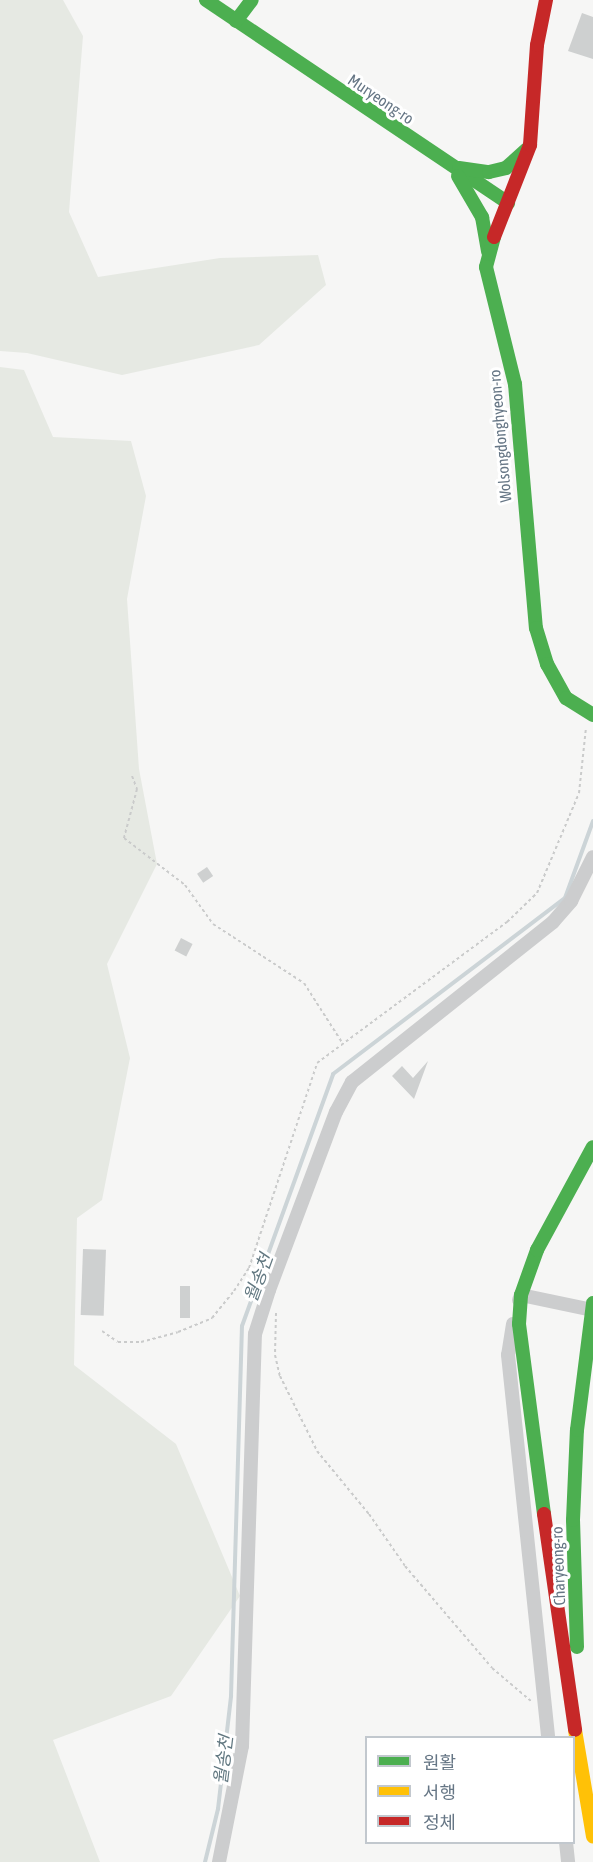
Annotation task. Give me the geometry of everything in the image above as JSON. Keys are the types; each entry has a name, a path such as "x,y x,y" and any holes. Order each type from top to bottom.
{"main road":[{"name":"Muryeong-ro","path":"206,0 508,203"},
{"path":"236,21 252,0"},
{"name":"Wolsongdonghyeon-ro","path":"546,0 537,45 530,145 488,251 490,287 515,384 536,628 547,664 566,698 593,715"},
{"path":"452,167 489,172 506,168 530,145"},
{"path":"452,167 482,217 488,251"},
{"path":"593,1147 537,1250 521,1295 519,1324 564,1662 593,1836"},
{"name":"Charyeong-ro","path":"593,1303 577,1430 573,1520 576,1640 593,1800"}],"street":[{"path":"219,1862 242,1746 255,1334 269,1290 336,1112 352,1082 553,922 571,901 593,857"},
{"path":"548,1736 543,1708 508,1354 521,1295 593,1310"},
{"path":"566,1844 568,1862"}],"path":[{"path":"132,776 137,789 124,838 185,885 213,924 278,962 304,983 343,1044"},
{"path":"269,1290 276,1314 275,1355 280,1376 317,1451 369,1514 405,1566 492,1668 525,1698 543,1708"}],"shaded area":[{"path":"0,0 63,0 83,36 69,212 98,277 220,258 318,255 326,285 259,345 122,375 27,353 0,351"},
{"path":"0,367 24,370 53,437 131,441 146,496 127,599 139,769 157,864 107,964 130,1058 102,1200 77,1218 74,1365 176,1444 240,1596 171,1696 53,1740 100,1862 0,1862"}],"building":[{"path":"582,13 593,17 593,59 568,51"},
{"path":"207,867 213,876 203,883 197,874"},
{"path":"181,938 193,944 186,956 175,950"},
{"path":"428,1061 414,1099 392,1076 402,1066 413,1078"},
{"path":"83,1249 106,1250 104,1316 81,1315"},
{"path":"180,1286 190,1286 190,1318 180,1318"}],"waterway":[{"name":"월송천","path":"205,1862 218,1809 231,1696 242,1326 333,1074 565,898 593,821"}],"traffic: fast":[{"path":"206,0 508,203"},
{"path":"236,21 252,0"},
{"path":"459,168 489,172 506,168 527,149"},
{"path":"458,176 482,217 488,251"},
{"path":"494,237 486,267 515,384 536,628 547,664 566,698 593,715"},
{"path":"544,1514 519,1324 521,1295 537,1250 593,1147"},
{"path":"577,1647 573,1520 577,1430 593,1303"}],"traffic: slow":[{"path":"575,1730 593,1836"}],"traffic: jam":[{"path":"494,237 530,145 537,45 546,0"},
{"path":"544,1514 575,1730"}]}
